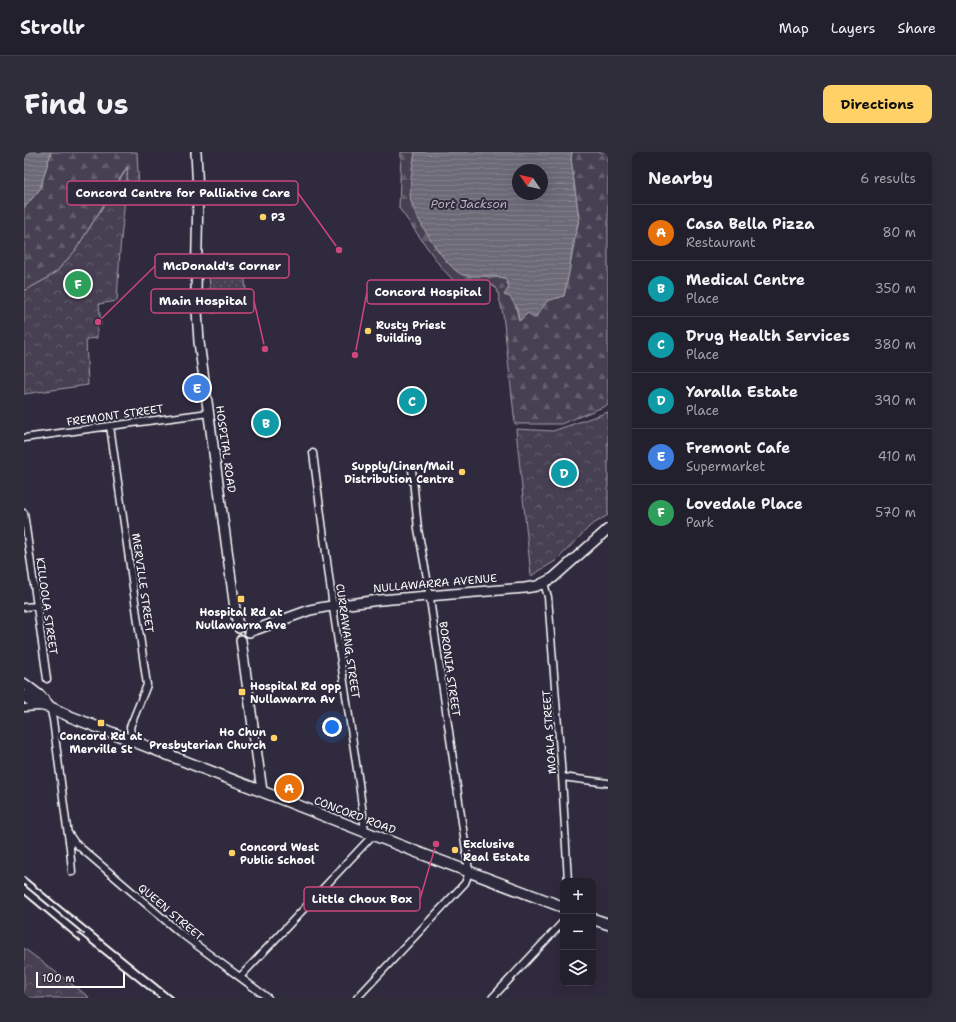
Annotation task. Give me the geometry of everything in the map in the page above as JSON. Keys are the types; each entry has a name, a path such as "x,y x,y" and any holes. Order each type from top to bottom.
{"main road":[{"name":"HOSPITAL ROAD","path":"196,152 198,192 196,276 199,342 236,616 240,628"},
{"name":"NULLAWARRA AVENUE","path":"249,632 310,610 333,606 430,595 537,586 557,575 608,529"},
{"path":"241,640 245,640 247,638 249,632 245,628 236,630 235,634 237,638 241,640 262,791"},
{"name":"CONCORD ROAD","path":"24,684 41,697 50,707"},
{"name":"CONCORD ROAD","path":"24,696 35,704 50,707 66,715 560,906"},
{"path":"596,920 608,924"}],"street":[{"name":"FREMONT STREET","path":"24,438 209,413"},
{"name":"MERVILLE STREET","path":"110,426 147,685 130,727 132,740"},
{"name":"CURRAWANG STREET","path":"313,453 358,783 369,833"},
{"name":"BORONIA STREET","path":"412,469 418,529 430,595 469,871"},
{"name":"KILLOOLA STREET","path":"24,513 47,679"},
{"name":"MOALA STREET","path":"544,582 548,597 562,777 568,878"},
{"path":"24,608 37,606"},
{"path":"24,708 50,707 72,872"},
{"path":"562,777 608,783"},
{"name":"QUEEN STREET","path":"68,833 75,843 178,932 268,998"},
{"path":"240,977 369,833"},
{"path":"357,998 465,883 469,871"},
{"path":"492,998 560,925"}],"green space":[{"path":"51,152 137,152 139,190 127,191 127,167 75,251 57,271 24,291 24,208 40,189"},
{"path":"401,152 424,152 481,276 505,278 512,289 519,321 546,300 564,296 579,219 571,159 572,152 608,152 608,405 561,424 515,424 503,314 497,289 487,282 471,286 455,282 441,267 399,208"},
{"path":"128,167 117,301 99,304 101,325 97,327 97,338 86,339 88,385 24,394 24,291 57,271 75,251"},
{"path":"244,272 248,308 213,313 209,277"},
{"path":"608,412 608,515 590,526 557,560 531,576 516,429 553,431"},
{"path":"24,948 89,997 24,998"}],"water":[{"path":"24,152 51,152 40,189 24,208"},
{"name":"Port Jackson","path":"415,152 572,152 571,159 579,219 573,243 564,296 547,301 535,318 528,313 519,321 517,308 510,297 504,295 509,287 505,278 492,276 465,276 456,271 440,253 418,219 414,209 410,196"}],"railway":[{"path":"24,877 173,998"},
{"path":"24,885 84,934"},
{"path":"24,894 80,941"},
{"path":"78,933 159,998"}],"place":[{"name":"P3","path":"263,217"},
{"name":"Concord Centre for Palliative Care","path":"339,250"},
{"name":"Lovedale Place","path":"78,284"},
{"name":"McDonald's Corner","path":"98,322"},
{"name":"Rusty Priest Building","path":"368,331"},
{"name":"Main Hospital","path":"265,349"},
{"name":"Concord Hospital","path":"355,355"},
{"name":"Fremont Cafe","path":"197,388"},
{"name":"Drug Health Services","path":"412,401"},
{"name":"Medical Centre","path":"266,423"},
{"name":"Supply/Linen/Mail Distribution Centre","path":"462,472"},
{"name":"Yaralla Estate","path":"564,473"},
{"name":"Hospital Rd at Nullawarra Ave","path":"241,599"},
{"name":"Hospital Rd opp Nullawarra Av","path":"242,692"},
{"name":"Concord Rd at Merville St","path":"101,723"},
{"name":"Ho Chun Presbyterian Church","path":"274,738"},
{"name":"Casa Bella Pizza","path":"289,788"},
{"name":"Little Choux Box","path":"436,844"},
{"name":"Exclusive Real Estate","path":"455,850"},
{"name":"Concord West Public School","path":"232,853"}]}
